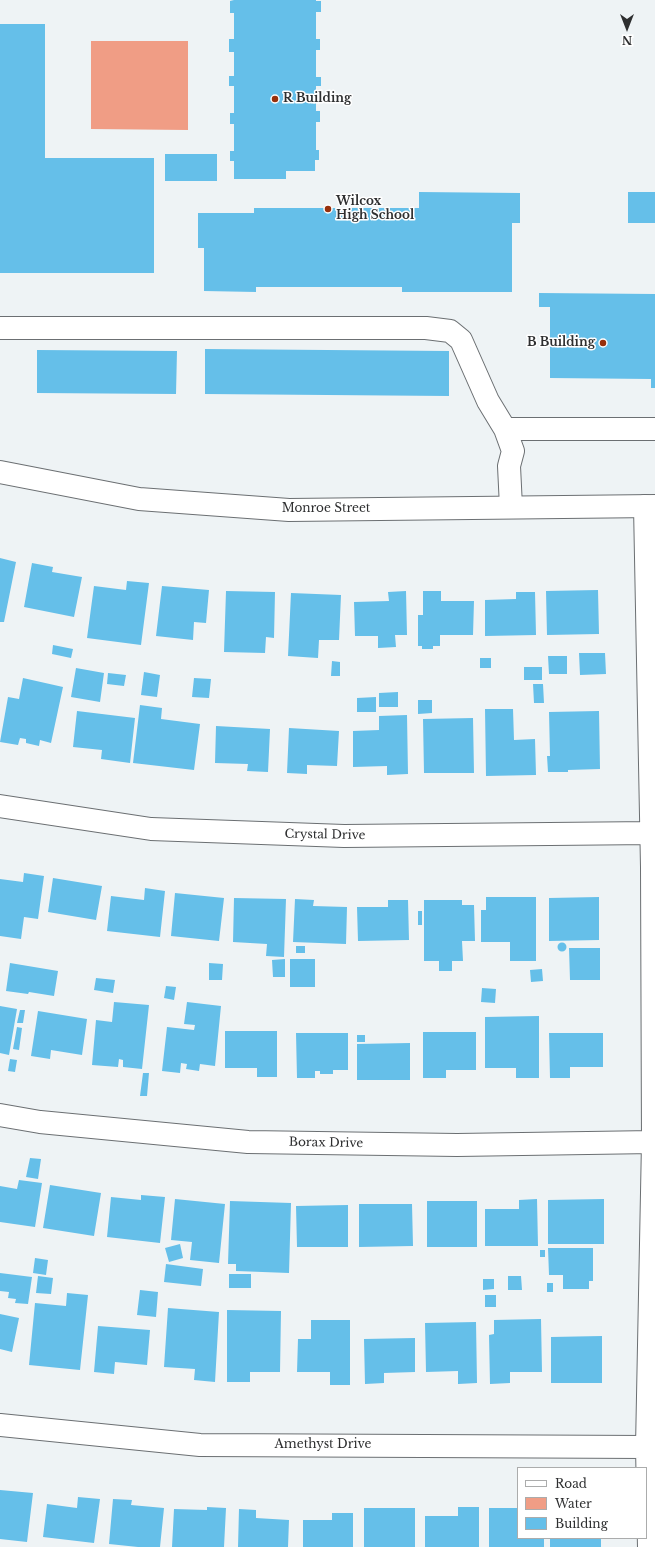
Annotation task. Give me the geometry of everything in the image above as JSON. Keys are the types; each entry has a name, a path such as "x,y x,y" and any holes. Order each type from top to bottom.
{"street":[{"path":"3,328 426,328 450,331 461,340 488,401 505,429 513,451 509,466 511,508"},
{"path":"505,429 655,429"},
{"name":"Monroe Street","path":"0,472 139,499 289,510 650,506"},
{"path":"649,1547 647,1447 653,1142 650,506"},
{"name":"Crystal Drive","path":"0,806 151,830 344,836 652,833"},
{"name":"Borax Drive","path":"0,1115 40,1122 248,1142 457,1145 653,1142"},
{"name":"Amethyst Drive","path":"0,1425 200,1445 647,1447"}],"water":[{"path":"91,41 188,41 188,130 91,129"}],"building":[{"name":"R Building","path":"230,1 321,1 321,12 316,12 316,39 320,39 320,50 316,50 316,77 321,77 321,86 316,86 316,111 320,111 320,122 316,122 316,150 319,150 319,160 315,160 315,171 286,171 286,179 234,179 234,161 230,161 230,151 234,151 234,124 230,124 230,113 234,113 234,86 229,86 229,76 234,76 234,52 229,52 229,39 234,39 234,13 230,13"},
{"path":"0,24 45,24 45,158 154,158 154,273 0,273"},
{"path":"165,154 217,154 217,181 165,181"},
{"path":"419,192 520,193 520,223 512,223 512,292 402,292 402,287 256,287 256,292 204,291 204,248 198,248 198,213 254,213 254,208 419,208"},
{"path":"628,192 655,192 655,223 628,223"},
{"name":"B Building","path":"539,293 655,294 655,388 651,388 651,379 550,378 550,307 539,307"},
{"path":"205,349 449,351 449,396 205,394"},
{"path":"37,350 177,351 176,394 37,393"},
{"path":"0,558 16,562 4,622 0,622"},
{"path":"32,563 53,567 52,572 82,577 74,617 24,607"},
{"path":"127,581 149,583 141,645 87,638 94,586 126,590"},
{"path":"162,586 209,590 206,623 194,622 193,640 156,636"},
{"path":"598,590 599,634 547,635 546,591"},
{"path":"226,591 275,592 274,638 266,637 265,653 224,652"},
{"path":"406,591 407,635 395,635 396,647 378,648 378,636 355,636 354,602 389,601 388,592"},
{"path":"423,591 441,591 441,601 474,601 473,635 440,635 440,646 433,646 433,649 422,649 422,646 418,646 418,615 423,615"},
{"path":"516,592 535,592 536,635 485,636 485,600 516,599"},
{"path":"291,593 341,595 339,640 319,640 318,658 288,656"},
{"path":"53,645 73,649 71,658 52,654"},
{"path":"579,653 605,653 606,674 580,675"},
{"path":"548,656 567,656 567,674 549,674"},
{"path":"480,658 491,658 491,668 480,668"},
{"path":"332,661 340,662 340,676 331,676"},
{"path":"524,667 542,667 542,680 524,680"},
{"path":"76,668 104,673 100,702 71,697"},
{"path":"144,672 160,675 157,697 141,695"},
{"path":"108,673 126,675 124,686 107,684"},
{"path":"23,678 63,687 51,743 40,740 39,746 26,743 26,739 20,738 18,745 0,742 8,697 19,699"},
{"path":"194,678 211,679 209,698 192,697"},
{"path":"533,684 543,684 544,703 534,703"},
{"path":"398,692 398,707 379,707 379,693"},
{"path":"376,697 376,712 357,712 357,698"},
{"path":"418,700 432,700 432,713 418,714"},
{"path":"140,705 162,708 161,719 200,724 194,770 133,763"},
{"path":"485,709 513,709 514,740 535,739 536,775 486,776"},
{"path":"77,711 135,718 130,763 101,759 102,750 73,747"},
{"path":"599,711 600,769 548,772 547,756 550,756 549,712"},
{"path":"407,715 408,774 387,775 387,766 353,767 353,731 379,730 379,716"},
{"path":"473,718 474,773 424,773 423,719"},
{"path":"216,726 270,729 268,772 247,771 248,764 215,763"},
{"path":"289,728 339,731 337,766 307,765 307,774 287,773"},
{"path":"24,873 44,876 38,919 24,917 21,939 0,936 0,879 23,882"},
{"path":"53,878 102,886 96,920 48,912"},
{"path":"145,888 165,891 160,937 107,931 111,896 144,900"},
{"path":"175,893 224,898 219,941 171,936"},
{"path":"486,897 536,897 536,961 510,961 510,942 481,942 481,910 486,910"},
{"path":"599,897 599,940 549,941 549,898"},
{"path":"234,898 286,899 284,957 266,956 267,944 233,942"},
{"path":"295,899 314,900 313,906 347,907 346,944 293,942"},
{"path":"388,900 408,900 409,940 358,941 357,907 388,907"},
{"path":"424,900 462,900 462,905 474,905 475,941 462,941 463,961 452,961 452,971 439,971 439,961 424,961"},
{"path":"418,911 422,911 422,925 418,925"},
{"path":"562,942 567,947 562,952 557,947"},
{"path":"296,946 305,946 305,953 296,953"},
{"path":"569,948 600,948 600,980 570,980"},
{"path":"285,959 285,977 273,977 272,960"},
{"path":"290,959 315,959 315,987 290,987"},
{"path":"10,963 58,971 54,996 29,992 28,994 6,991"},
{"path":"209,963 223,964 222,980 209,980"},
{"path":"542,969 543,981 531,982 530,970"},
{"path":"96,978 115,980 113,993 94,990"},
{"path":"166,986 176,987 174,1000 164,998"},
{"path":"482,988 496,989 495,1003 481,1002"},
{"path":"114,1002 149,1005 142,1069 123,1067 123,1060 119,1059 118,1067 92,1065 96,1020 112,1022"},
{"path":"187,1002 221,1006 215,1066 200,1064 199,1071 186,1069 187,1064 181,1063 180,1073 162,1071 167,1027 194,1030 195,1025 184,1024"},
{"path":"0,1006 17,1009 9,1055 0,1053"},
{"path":"20,1010 25,1010 23,1023 17,1023"},
{"path":"38,1011 87,1019 82,1055 51,1050 50,1059 31,1056"},
{"path":"539,1016 539,1078 516,1078 516,1068 485,1068 485,1017"},
{"path":"17,1027 22,1028 19,1050 13,1049"},
{"path":"225,1031 277,1031 277,1077 257,1077 257,1068 225,1068"},
{"path":"423,1032 476,1032 476,1070 446,1070 446,1078 423,1078"},
{"path":"296,1033 348,1033 348,1070 333,1070 333,1074 320,1074 320,1071 315,1071 315,1078 297,1078"},
{"path":"549,1033 603,1033 603,1067 570,1067 570,1078 550,1078"},
{"path":"357,1035 365,1035 365,1042 357,1042"},
{"path":"410,1043 410,1080 357,1080 357,1044"},
{"path":"10,1059 17,1060 15,1072 8,1071"},
{"path":"143,1073 149,1073 147,1096 140,1096"},
{"path":"30,1158 41,1159 38,1179 26,1177"},
{"path":"19,1180 42,1183 35,1227 0,1222 0,1186 17,1189"},
{"path":"50,1185 101,1193 94,1236 43,1228"},
{"path":"141,1195 165,1197 160,1243 107,1237 111,1197 141,1200"},
{"path":"175,1199 225,1204 219,1263 190,1260 192,1242 171,1240"},
{"path":"537,1199 538,1246 485,1246 485,1209 519,1209 519,1200"},
{"path":"604,1199 604,1244 548,1244 548,1200"},
{"path":"230,1201 291,1203 289,1273 236,1271 236,1264 228,1264"},
{"path":"427,1201 477,1201 477,1247 427,1247"},
{"path":"359,1204 412,1204 413,1246 359,1247"},
{"path":"348,1205 348,1247 297,1247 296,1206"},
{"path":"180,1244 183,1258 169,1262 165,1248"},
{"path":"548,1248 593,1248 593,1281 589,1281 589,1289 563,1289 563,1275 549,1275"},
{"path":"540,1250 545,1250 545,1257 540,1257"},
{"path":"35,1258 48,1260 46,1275 33,1273"},
{"path":"166,1264 203,1269 201,1286 164,1282"},
{"path":"0,1273 32,1277 28,1304 15,1303 16,1299 8,1298 9,1292 0,1291"},
{"path":"229,1274 251,1274 251,1288 229,1288"},
{"path":"38,1276 53,1278 51,1294 36,1293"},
{"path":"508,1276 521,1276 522,1290 508,1290"},
{"path":"483,1279 494,1279 494,1289 483,1290"},
{"path":"547,1283 553,1283 553,1292 547,1292"},
{"path":"140,1290 158,1292 156,1317 137,1315"},
{"path":"67,1293 88,1295 80,1370 29,1365 35,1303 66,1306"},
{"path":"485,1295 496,1295 496,1307 485,1307"},
{"path":"168,1308 219,1312 215,1382 194,1380 195,1369 164,1367"},
{"path":"227,1310 281,1311 280,1372 250,1372 250,1382 227,1382"},
{"path":"0,1314 19,1318 12,1352 0,1349"},
{"path":"541,1319 542,1372 510,1372 510,1383 490,1384 489,1335 494,1334 494,1320"},
{"path":"311,1320 350,1320 350,1385 330,1385 330,1372 297,1372 298,1339 311,1339"},
{"path":"476,1322 477,1383 458,1384 458,1371 426,1372 425,1323"},
{"path":"98,1326 150,1330 147,1365 115,1362 114,1374 94,1372"},
{"path":"602,1336 602,1383 551,1383 551,1337"},
{"path":"415,1338 415,1372 384,1373 384,1383 365,1384 364,1339"},
{"path":"0,1490 33,1493 27,1542 0,1539"},
{"path":"78,1497 100,1499 94,1543 43,1537 47,1504 77,1508"},
{"path":"113,1499 132,1500 131,1505 164,1508 160,1547 138,1547 109,1544"},
{"path":"207,1507 226,1508 224,1547 172,1547 174,1509 207,1510"},
{"path":"458,1507 479,1507 479,1547 425,1547 425,1516 458,1516"},
{"path":"364,1508 415,1508 415,1547 364,1547"},
{"path":"489,1508 517,1508 517,1539 544,1539 544,1547 489,1547"},
{"path":"239,1509 256,1510 256,1518 289,1520 288,1547 238,1547"},
{"path":"332,1513 353,1513 353,1547 303,1547 303,1520 332,1520"},
{"path":"550,1539 601,1539 601,1547 550,1547"}],"place":[{"name":"R Building","path":"275,99"},
{"name":"Wilcox High School","path":"328,209"},
{"name":"B Building","path":"603,343"}]}
